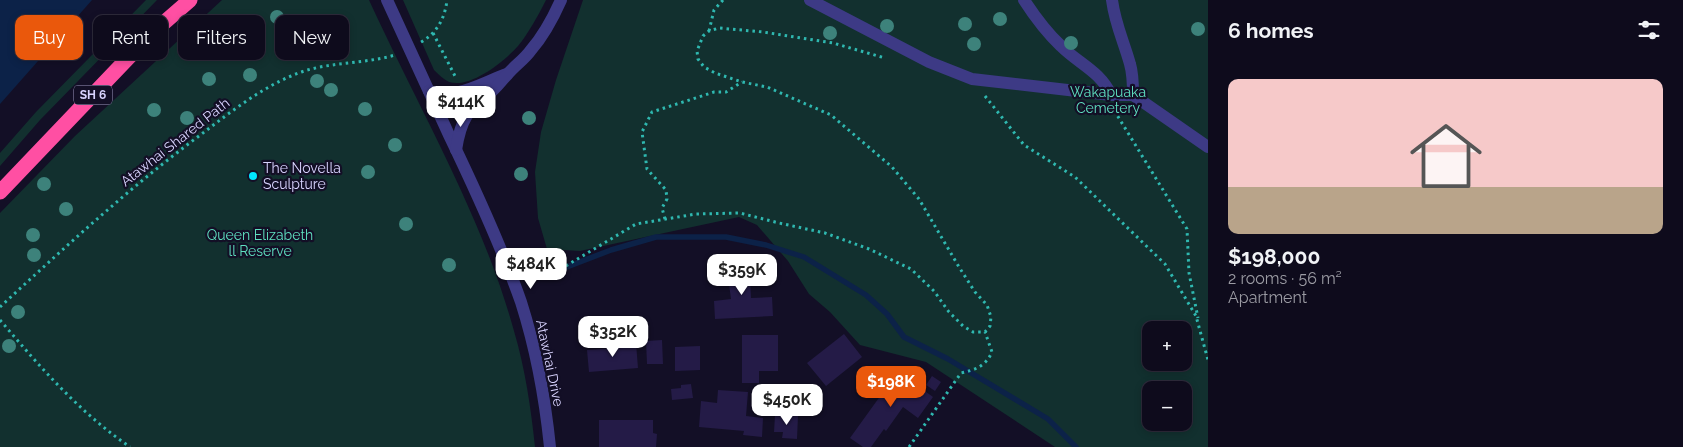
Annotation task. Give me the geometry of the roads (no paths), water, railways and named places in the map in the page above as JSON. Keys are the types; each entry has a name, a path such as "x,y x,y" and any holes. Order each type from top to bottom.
{"highway":[{"name":"SH 6","path":"0,192 151,34 190,0"}],"street":[{"name":"Atawhai Drive","path":"387,0 502,252 515,286 537,363 544,396 550,447"},
{"path":"456,150 461,127 470,111 500,84 531,50 544,32 561,0"},
{"path":"810,0 929,62 972,79 1112,95 1133,95 1208,148"},
{"path":"1024,0 1038,23 1062,48 1101,78 1112,95"},
{"path":"1112,0 1117,27 1130,62 1133,77 1133,95"},
{"path":"429,91 443,94 460,93 508,74"}],"water":[{"path":"0,0 92,0 79,15 15,15 15,60 39,60 0,104"}],"waterway":[{"path":"559,270 611,250 656,237 726,237 766,245 804,257 866,295 887,314 904,337 948,359 1048,419 1076,447"}],"place":[{"name":"The Novella Sculpture","path":"253,176"}],"park label":[{"name":"Wakapuaka Cemetery","path":"1108,100"},
{"name":"Queen Elizabeth ll Reserve","path":"260,244"}]}
